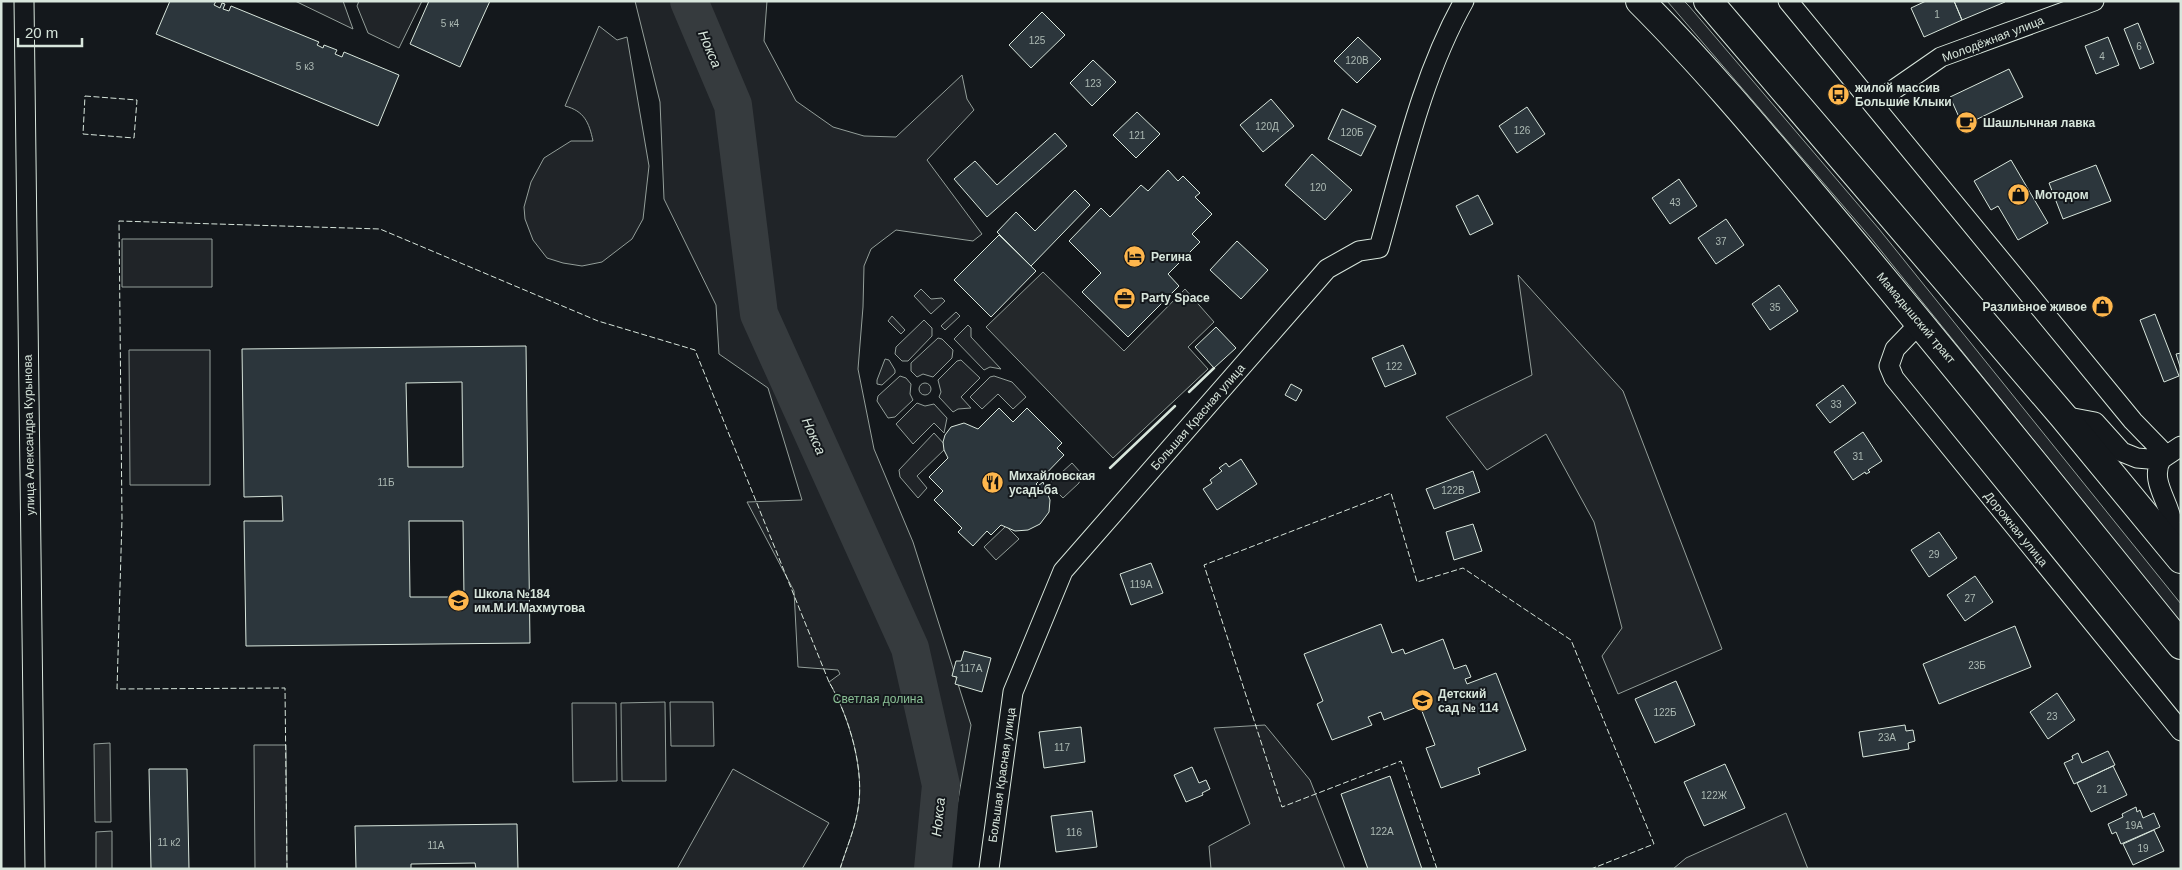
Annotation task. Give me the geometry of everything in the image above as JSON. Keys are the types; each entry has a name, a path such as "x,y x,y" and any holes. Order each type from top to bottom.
{"main road":[{"name":"Мамадышский тракт","path":"1640,1 1681,42 1734,102 1920,323 2181,644"},
{"path":"1708,1 2063,416 2176,553"}],"street":[{"name":"улица Александра Курынова","path":"24,1 36,869"},
{"name":"Большая Красная улица","path":"989,869 1013,692 1063,571 1327,270 1359,251 1379,248 1426,84 1452,22 1464,1"},
{"path":"1788,1 2133,421 2170,453"},
{"name":"Молодёжная улица","path":"1872,104 1941,57 2094,1"},
{"name":"Дорожная улица","path":"1920,323 1895,349 1890,366 1894,378 2181,731"},
{"path":"2063,416 2096,422 2122,452 2137,458 2156,460 2170,453"},
{"path":"2170,453 2159,464 2159,489 2172,522 2176,553"}],"green space":[{"path":"295,1 343,1 353,29"},
{"path":"359,1 422,1 399,48 368,33 357,6"},
{"name":"Светлая долина","path":"635,1 767,1 764,41 796,101 833,127 864,136 896,137 962,75 967,99 974,110 927,160 982,234 973,241 896,230 871,249 864,266 858,369 874,449 913,542 971,725 946,869 840,869 855,824 860,794 854,744 843,711 829,682 840,674 838,670 798,667 794,591 747,502 802,500 768,388 719,354 716,305 664,199 660,102"},
{"path":"1667,1 1684,1 1689,6 1879,229 2181,604 2181,623 1870,237"},
{"path":"599,26 617,40 627,37 649,166 643,219 632,239 602,262 582,266 547,258 533,240 525,219 524,207 531,182 544,158 571,141 593,141 585,118 577,111 565,106"},
{"path":"122,239 212,239 212,287 122,287"},
{"path":"1518,275 1623,391 1722,649 1618,694 1602,656 1622,628 1594,522 1546,434 1487,470 1446,417 1532,375"},
{"path":"921,289 931,299 942,298 945,301 931,314 914,296"},
{"path":"956,312 960,316 945,330 941,326"},
{"path":"892,316 905,330 901,334 888,321"},
{"path":"924,320 932,328 932,336 908,361 902,361 895,354 896,347"},
{"path":"968,325 971,328 971,337 1001,369 990,367 984,370 954,339"},
{"path":"938,338 942,339 953,350 952,358 933,377 923,374 917,377 911,371 911,363"},
{"path":"129,350 210,350 210,485 130,485"},
{"path":"885,359 889,360 895,373 882,385 877,384 877,380"},
{"path":"961,360 980,378 961,397 971,408 958,409 953,412 939,397 941,392 938,380 957,361"},
{"path":"900,376 906,378 911,384 910,394 913,400 895,417 888,418 877,401 878,396"},
{"path":"994,376 1012,382 1026,397 1013,409 998,394 982,409 970,397 990,377"},
{"path":"923,383 927,383 931,389 927,395 923,395 919,391 919,387"},
{"path":"917,403 925,406 934,404 947,418 944,433 934,423 913,444 896,424"},
{"path":"934,433 947,447 917,476 927,488 918,498 900,477 899,470"},
{"path":"1072,463 1081,473 1079,483 1063,498 1049,484"},
{"path":"1006,526 1019,539 996,560 984,547"},
{"path":"665,702 666,781 622,781 621,703"},
{"path":"670,702 713,702 714,746 671,746"},
{"path":"572,703 616,703 617,781 573,782"},
{"path":"1265,725 1310,780 1345,869 1211,869 1209,846 1250,824 1214,728"},
{"path":"254,745 286,745 287,869 255,869"},
{"path":"733,769 829,823 802,869 677,869"},
{"path":"1786,813 1808,869 1673,869 1686,858"}],"shaded area":[{"path":"1043,272 1124,351 1185,289 1214,322 1188,347 1208,369 1113,458 986,327"},
{"path":"110,743 111,822 95,822 94,744"},
{"path":"112,831 112,869 96,869 96,832"}],"building":[{"path":"170,1 216,1 214,5 220,8 222,3 225,4 223,9 229,11 231,6 319,42 317,45 323,48 324,45 337,50 335,54 342,57 344,52 399,75 378,126 156,34"},
{"path":"429,1 490,1 460,67 410,44"},
{"path":"1926,1 1954,1 1962,20 1924,37 1911,8"},
{"path":"1954,1 2005,1 2005,2 1962,20"},
{"path":"1042,12 1065,35 1031,68 1009,45"},
{"path":"2138,23 2154,63 2140,69 2124,29"},
{"path":"1358,37 1381,59 1357,83 1334,61"},
{"path":"2108,37 2119,65 2096,74 2085,46"},
{"path":"1093,60 1116,82 1092,106 1070,83"},
{"path":"2009,69 2023,97 1963,126 1950,97"},
{"path":"1271,99 1294,126 1263,152 1240,125"},
{"path":"1527,107 1545,134 1517,153 1499,126"},
{"path":"1342,109 1376,126 1361,156 1328,139"},
{"path":"1137,112 1160,134 1136,158 1113,135"},
{"path":"1055,133 1067,146 987,217 954,179 975,161 997,185"},
{"path":"1312,154 1352,190 1325,220 1285,185"},
{"path":"2011,160 2048,223 2018,240 1998,206 1991,210 1974,181"},
{"path":"2096,165 2111,201 2063,219 2049,183"},
{"name":"Регина","path":"1168,170 1178,181 1183,176 1200,193 1195,197 1212,214 1192,234 1200,242 1168,274 1179,286 1128,337 1082,292 1101,273 1069,241 1101,208 1110,217 1141,185 1148,191"},
{"path":"1679,179 1697,206 1670,224 1652,198"},
{"path":"1075,190 1090,205 1031,266 997,232 1016,212 1035,231"},
{"path":"1478,195 1493,224 1470,235 1456,206"},
{"path":"1726,219 1744,245 1716,264 1698,238"},
{"path":"999,235 1036,271 991,317 954,280"},
{"path":"1237,241 1268,270 1241,299 1210,270"},
{"path":"1779,285 1798,311 1770,330 1752,304"},
{"path":"2155,314 2179,376 2164,382 2140,320"},
{"path":"1216,327 1236,348 1214,368 1195,347"},
{"path":"1403,345 1416,374 1385,387 1372,358"},
{"path":"526,346 530,643 246,646 244,521 283,521 282,496 244,497 242,349","holes":["462,382 463,467 408,467 406,383","409,521 463,521 464,597 410,597"]},
{"path":"2181,353 2181,370 2176,354"},
{"path":"1291,384 1302,390 1296,401 1285,395"},
{"path":"1843,385 1856,403 1830,423 1816,405"},
{"path":"999,408 1013,422 1027,408 1062,443 1057,448 1064,455 1036,484 1038,486 1043,482 1050,500 1049,512 1040,524 1028,530 1015,531 1001,525 991,535 987,531 973,546 958,532 962,528 934,500 943,491 929,477 948,458 943,442 945,435 951,427 964,423 978,429"},
{"path":"1863,432 1882,461 1868,470 1870,472 1866,474 1865,472 1853,480 1834,452"},
{"path":"1241,459 1257,484 1217,510 1203,489 1212,483 1210,480 1222,471 1219,468 1226,463 1229,467"},
{"path":"1473,471 1480,492 1434,509 1426,489"},
{"path":"1473,524 1482,551 1454,560 1446,532"},
{"path":"1939,532 1957,558 1929,577 1911,550"},
{"path":"1151,563 1163,593 1131,605 1120,574"},
{"path":"1975,576 1993,602 1965,621 1947,595"},
{"path":"1381,624 1392,653 1403,649 1405,654 1443,639 1454,669 1466,665 1471,677 1465,679 1467,684 1496,673 1526,750 1478,768 1480,774 1441,788 1426,748 1435,745 1420,706 1384,720 1381,712 1368,717 1372,725 1332,740 1317,704 1323,701 1304,654"},
{"path":"2015,626 2031,667 1939,704 1923,664"},
{"path":"964,651 991,658 982,692 955,684 957,677 952,676 956,661 961,661"},
{"path":"1676,681 1695,725 1655,743 1635,699"},
{"path":"2057,693 2075,720 2048,739 2030,712"},
{"path":"1905,725 1906,731 1913,730 1915,741 1908,743 1909,749 1863,757 1859,732"},
{"path":"1081,727 1085,762 1044,768 1039,732"},
{"path":"2108,751 2115,765 2074,784 2064,763 2073,759 2072,756 2078,753 2082,763"},
{"path":"1725,764 1745,808 1704,826 1684,782"},
{"path":"2113,766 2127,795 2091,812 2077,783"},
{"path":"1192,767 1199,783 1206,780 1210,789 1202,793 1203,795 1186,802 1174,775"},
{"path":"149,769 187,769 189,869 151,869"},
{"path":"1390,776 1422,869 1368,869 1341,794"},
{"path":"2136,807 2137,812 2140,810 2143,818 2154,813 2160,827 2121,844 2116,832 2112,834 2108,824 2123,817 2122,814"},
{"path":"1092,811 1097,847 1056,852 1051,816"},
{"path":"517,824 518,869 476,869 475,863 411,864 411,869 356,869 355,826"},
{"path":"2154,830 2164,851 2133,865 2123,844"}],"waterway":[{"name":"Нокса","path":"689,1 733,105 759,314 910,648 941,785 933,869"}],"fence":[{"path":"85,96 137,100 134,138 83,134 85,96"},
{"path":"287,869 285,688 117,689 122,519 119,221 380,229 598,321 695,350 829,682 843,711 854,744 860,794 853,832 840,869"},
{"path":"1437,869 1401,761 1282,807 1204,565 1391,493 1417,582 1463,568 1571,640 1654,844 1591,869"}],"wall":[{"path":"1189,392 1214,368"},
{"path":"1110,468 1175,406"}],"place":[{"name":"жилой массив Большие Клыки","path":"1839,95"},
{"name":"Шашлычная лавка","path":"1967,123"},
{"name":"Мотодом","path":"2019,195"},
{"name":"Регина","path":"1135,257"},
{"name":"Party Space","path":"1125,298"},
{"name":"Разливное живое","path":"2103,307"},
{"name":"Михайловская усадьба","path":"993,483"},
{"name":"Школа №184 им.М.И.Махмутова","path":"458,601"},
{"name":"Детский сад № 114","path":"1422,701"}]}
